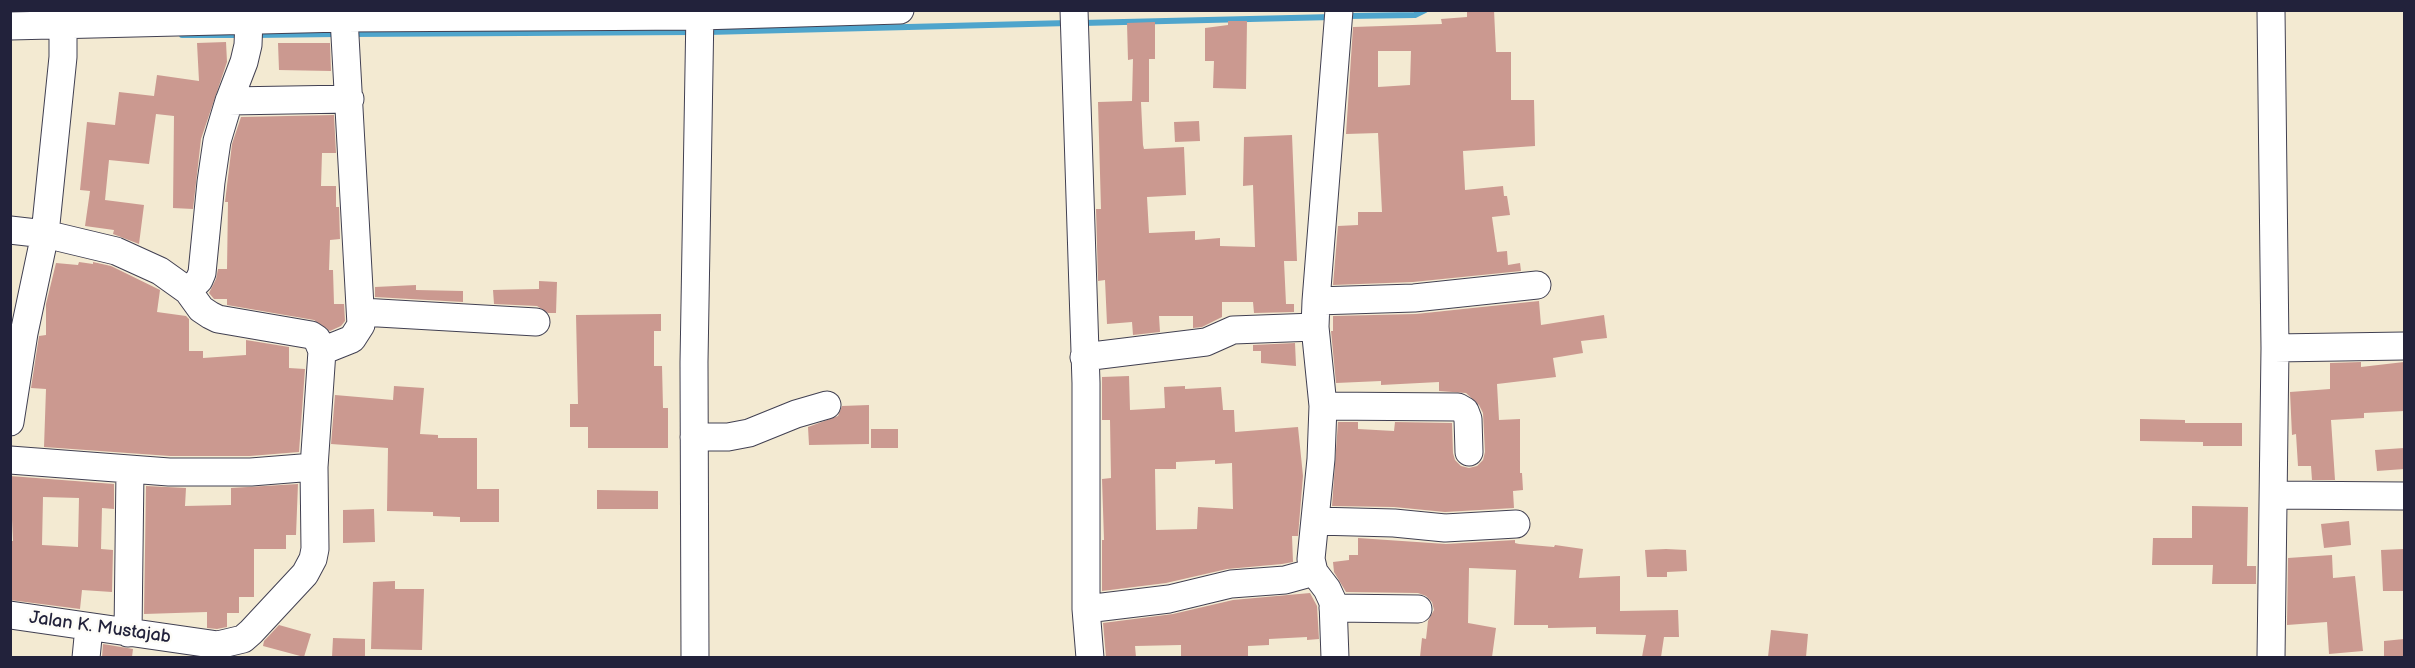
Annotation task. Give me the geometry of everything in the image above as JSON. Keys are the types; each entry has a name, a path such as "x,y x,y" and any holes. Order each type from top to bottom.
{"street":[{"path":"10,26 63,39 248,31 345,32 700,13 900,10"},
{"path":"2271,10 2275,348 2271,657"},
{"path":"695,657 694,437 700,13"},
{"path":"1074,18 1086,383 1086,609 1090,657"},
{"path":"1335,657 1331,596 1314,572 1311,559 1321,459 1323,406 1316,314 1339,18"},
{"path":"188,291 199,280 202,273 211,182 220,132 248,31"},
{"path":"322,351 352,339 357,335 361,324 345,32"},
{"path":"10,422 24,333 45,234 63,39"},
{"path":"229,101 350,99"},
{"path":"10,230 45,234 116,250 160,271 188,291 201,309 218,319 311,336 317,339 322,351 314,467 252,472 130,470 10,460"},
{"path":"1084,357 1206,342 1233,330 1316,314 1427,297 1537,285"},
{"path":"361,312 536,322"},
{"path":"2275,348 2404,346"},
{"path":"694,437 728,437 750,433 803,411 827,405"},
{"path":"1323,406 1458,407 1466,411 1468,419 1469,452"},
{"name":"Jalan K. Mustajab","path":"10,615 128,633 218,651 243,639 305,574 313,559 315,549 314,467"},
{"path":"128,633 130,470"},
{"path":"2274,495 2404,496"},
{"path":"1315,521 1394,523 1444,528 1516,524"},
{"path":"1086,609 1169,599 1231,584 1285,580 1314,572"},
{"path":"1333,608 1418,609"},
{"path":"86,657 89,627"}],"building":[{"path":"1467,10 1494,10 1496,52 1511,52 1511,100 1534,100 1535,146 1463,151 1465,190 1503,186 1510,215 1492,217 1497,252 1507,251 1508,265 1520,263 1521,271 1413,282 1333,285 1338,226 1358,225 1358,212 1382,212 1378,133 1346,134 1353,27 1442,24 1441,19 1467,17","holes":["1378,51 1411,51 1410,85 1378,87"]},
{"path":"1228,21 1247,21 1246,89 1213,88 1214,61 1205,61 1205,28 1228,25"},
{"path":"1155,22 1155,59 1149,59 1149,102 1141,102 1143,145 1144,149 1184,147 1186,195 1147,197 1149,233 1195,231 1195,240 1220,238 1220,246 1255,247 1253,185 1243,186 1244,137 1292,135 1297,261 1284,261 1286,304 1294,304 1294,312 1254,313 1253,302 1222,302 1222,317 1202,327 1193,328 1193,316 1159,316 1160,332 1133,335 1132,322 1107,324 1105,280 1098,281 1096,209 1101,209 1098,102 1132,101 1133,59 1128,60 1127,23"},
{"path":"226,42 227,62 201,139 193,209 173,208 174,116 156,114 149,164 109,160 105,200 144,205 139,244 113,234 114,230 85,226 90,191 80,190 87,122 115,125 119,92 154,96 157,75 199,81 197,43"},
{"path":"278,43 330,43 331,71 279,70"},
{"path":"334,115 336,153 322,153 321,186 336,186 340,239 330,240 329,270 333,270 334,304 344,304 345,321 341,326 330,331 314,320 227,305 227,299 214,299 209,293 218,269 227,269 228,202 225,202 232,144 241,117"},
{"path":"1199,121 1200,141 1175,142 1174,122"},
{"path":"79,262 111,266 160,290 157,312 186,316 189,319 189,351 203,351 203,358 246,355 246,340 289,347 289,368 305,369 299,452 250,456 170,456 44,447 46,389 31,388 39,336 46,335 46,304 56,263 78,265"},
{"path":"539,281 557,282 556,313 548,313 537,306 494,304 493,290 539,289"},
{"path":"416,285 416,290 463,291 463,302 375,297 375,287"},
{"path":"1539,301 1541,325 1604,315 1607,338 1581,341 1583,353 1553,358 1556,377 1497,384 1499,420 1520,419 1520,473 1522,473 1523,490 1513,491 1514,508 1445,512 1394,507 1332,506 1338,422 1358,422 1358,429 1394,431 1395,422 1452,423 1453,453 1455,460 1461,466 1469,468 1477,466 1483,460 1485,452 1483,413 1479,405 1466,393 1439,391 1439,382 1381,385 1381,381 1336,383 1331,331 1333,331 1333,316 1416,314"},
{"path":"661,314 661,331 654,331 654,366 662,366 663,408 668,408 668,448 588,448 588,427 570,427 570,404 578,404 576,315"},
{"path":"1295,343 1296,366 1261,363 1261,351 1253,351 1253,345"},
{"path":"2361,362 2361,367 2404,362 2404,411 2364,413 2364,418 2331,420 2335,480 2312,480 2311,466 2298,466 2296,434 2292,435 2290,392 2330,389 2330,363"},
{"path":"1129,376 1130,410 1165,408 1164,387 1185,386 1185,389 1221,387 1223,410 1234,410 1235,432 1298,427 1303,476 1298,536 1292,536 1293,562 1227,569 1166,583 1102,591 1102,540 1104,540 1102,479 1111,478 1110,420 1102,420 1102,377","holes":["1215,460 1215,464 1232,463 1233,509 1198,507 1197,529 1156,530 1155,469 1176,469 1176,462"]},
{"path":"394,386 424,388 420,434 438,435 438,438 477,438 477,489 499,489 499,522 460,522 460,517 433,516 433,512 387,511 388,448 331,444 335,395 393,400"},
{"path":"869,405 869,444 809,445 808,427 838,416 842,406"},
{"path":"2140,419 2185,420 2185,423 2242,423 2242,446 2203,446 2203,442 2140,441"},
{"path":"871,429 898,429 898,448 871,448"},
{"path":"2404,448 2404,469 2377,471 2375,450"},
{"path":"10,476 114,484 114,509 102,508 101,549 113,550 112,592 82,590 80,609 10,600 10,541 13,541","holes":["43,497 79,498 78,547 42,545"]},
{"path":"298,484 296,535 286,535 286,549 254,549 254,597 239,597 239,613 227,613 227,627 207,628 207,612 144,614 146,486 186,488 185,506 231,505 231,488"},
{"path":"597,490 658,491 658,509 597,509"},
{"path":"2192,506 2248,507 2247,566 2256,566 2256,584 2212,584 2213,565 2152,565 2153,538 2192,538"},
{"path":"374,509 375,542 343,543 343,510"},
{"path":"2349,521 2351,545 2324,548 2321,524"},
{"path":"1358,538 1446,544 1515,540 1515,543 1519,544 1554,547 1555,545 1583,549 1579,578 1620,576 1620,611 1678,610 1679,637 1664,637 1661,657 1642,657 1646,635 1596,634 1596,627 1548,628 1548,625 1514,625 1516,570 1469,568 1468,623 1496,628 1492,657 1420,657 1422,638 1426,639 1428,621 1434,610 1432,602 1426,596 1418,593 1346,592 1334,572 1333,562 1349,560 1349,555 1358,555"},
{"path":"2404,549 2404,591 2383,591 2381,550"},
{"path":"1645,550 1686,550 1687,571 1667,572 1667,577 1647,577"},
{"path":"2332,555 2333,578 2355,576 2363,651 2329,654 2327,622 2287,625 2288,558"},
{"path":"395,581 395,589 424,589 422,650 371,649 373,582"},
{"path":"1310,593 1317,606 1319,639 1307,640 1307,637 1269,639 1269,645 1248,646 1248,657 1181,657 1181,645 1135,646 1136,657 1106,657 1103,623 1173,614 1233,600"},
{"path":"279,625 311,634 304,657 263,646 264,641"},
{"path":"1771,630 1808,634 1806,657 1768,657"},
{"path":"333,638 365,639 365,657 332,657"},
{"path":"2404,639 2404,657 2384,657 2384,641"},
{"path":"103,644 133,649 132,657 102,657"}],"waterway":[{"path":"1346,16 1415,15 1425,10"},
{"path":"1082,23 1333,17"},
{"path":"707,32 1069,23"},
{"path":"350,34 694,32"},
{"path":"254,35 337,34"},
{"path":"182,35 241,35"}]}
